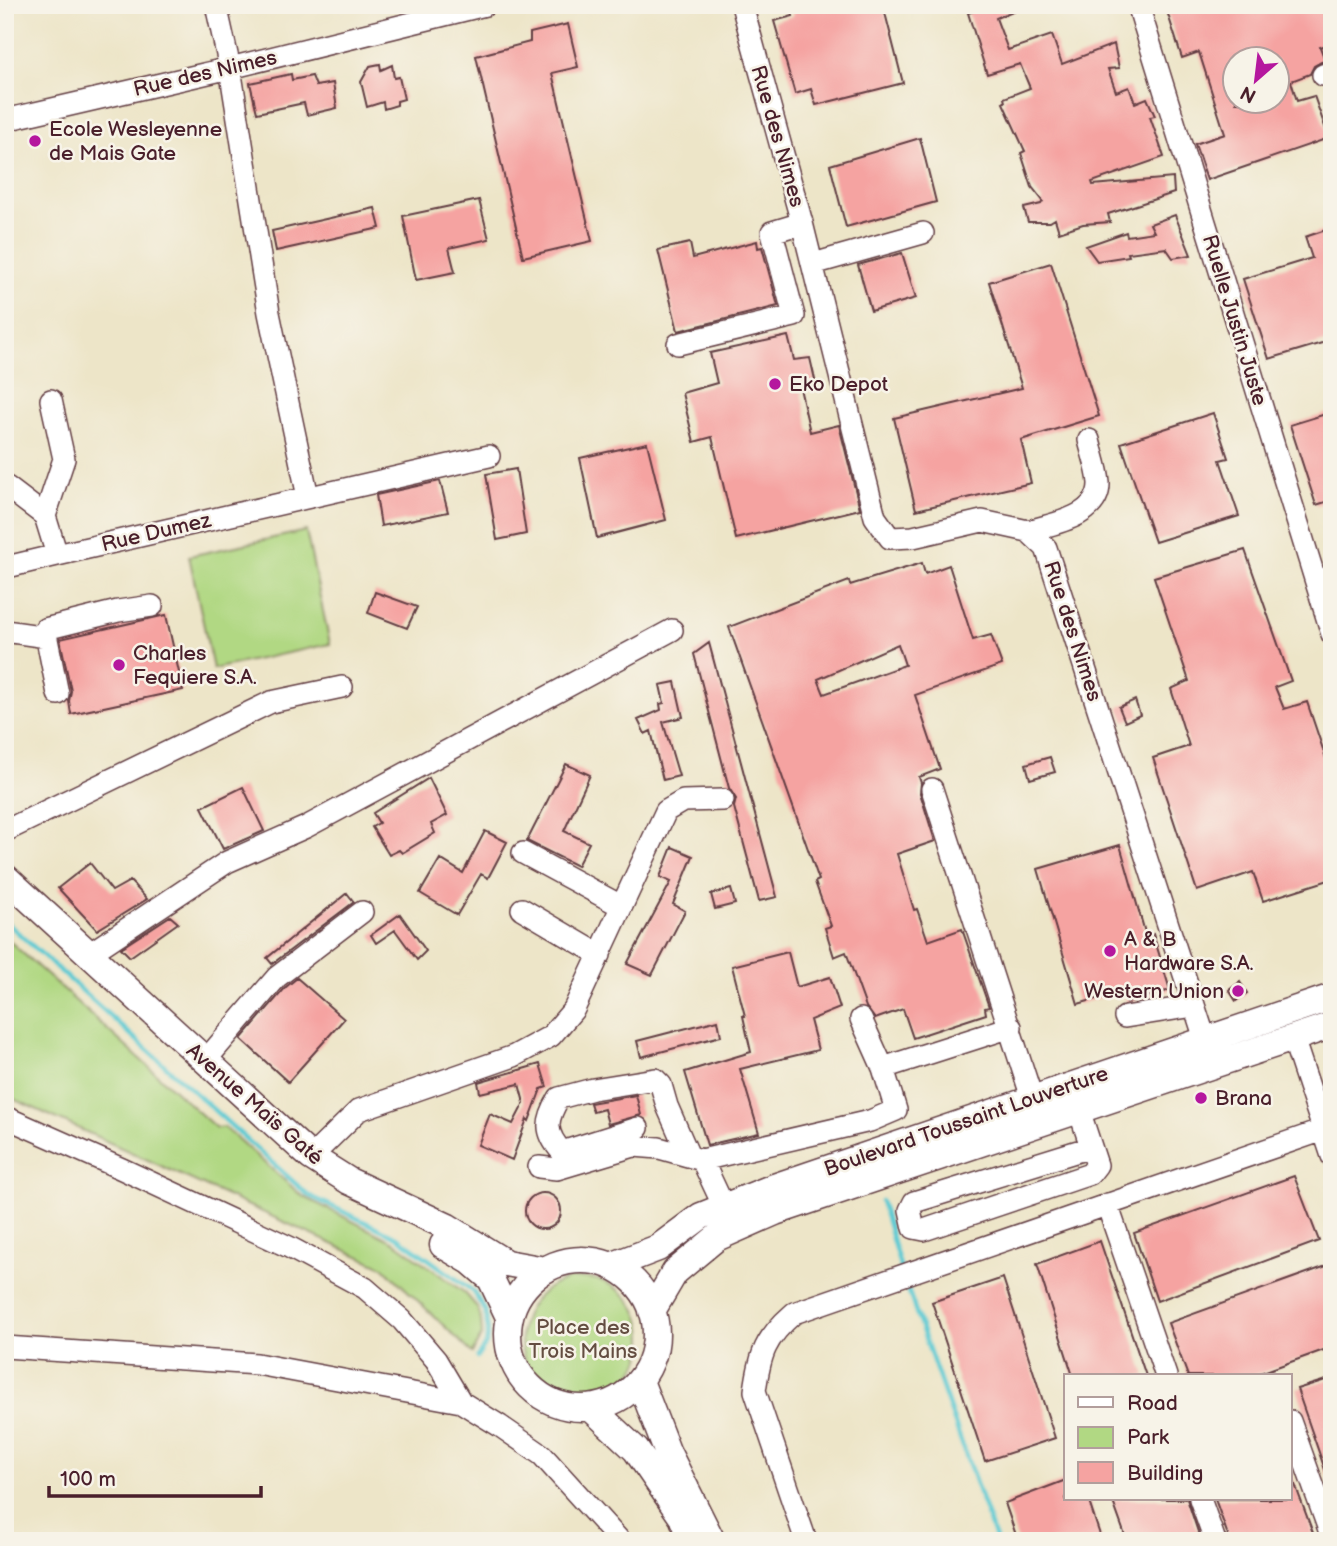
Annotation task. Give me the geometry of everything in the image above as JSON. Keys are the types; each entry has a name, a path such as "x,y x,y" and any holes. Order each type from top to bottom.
{"main road":[{"name":"Avenue Maïs Gaté","path":"5,877 311,1157 349,1181 448,1227 506,1262 545,1270"},
{"name":"Avenue Maïs Gaté","path":"5,894 298,1166 327,1184 390,1214 470,1261 491,1279 509,1317"},
{"name":"Boulevard Toussaint Louverture","path":"611,1266 658,1248 701,1216 774,1187 1332,997"},
{"name":"Boulevard Toussaint Louverture","path":"653,1311 675,1272 716,1238 775,1212 1332,1025"},
{"path":"577,1261 611,1266 629,1277 643,1292 653,1311 656,1335 652,1359 640,1381 610,1404 591,1408 567,1407 545,1399 526,1384 513,1364 507,1341 509,1317 516,1298 528,1282 545,1270 577,1261"},
{"path":"640,1381 667,1451 712,1541"},
{"path":"591,1408 636,1450 682,1517 692,1541"}],"street":[{"path":"216,5 230,68 270,313 308,497"},
{"name":"Rue des Nimes","path":"5,120 230,68 397,15 485,5"},
{"name":"Rue des Nimes","path":"742,5 813,264 875,517 890,538 914,537 982,521 1028,531 1046,548 1205,1040"},
{"name":"Ruelle Justin Juste","path":"1138,5 1332,634"},
{"path":"794,316 772,232 802,223"},
{"path":"813,264 923,233"},
{"path":"678,344 824,308"},
{"path":"51,400 64,459 45,516 57,555"},
{"path":"1028,531 1080,515 1091,505 1099,485 1089,440"},
{"name":"Rue Dumez","path":"5,570 7,567 57,555 489,456"},
{"path":"7,487 45,516"},
{"path":"58,694 45,629 118,611 152,606"},
{"path":"5,631 47,637"},
{"path":"89,954 228,862 306,827 672,631"},
{"path":"5,831 271,702 342,687"},
{"path":"932,789 1032,1098"},
{"path":"311,1157 359,1110 514,1056 551,1036 573,1009 666,811 682,801 723,800"},
{"path":"523,853 621,906"},
{"path":"522,909 600,955"},
{"path":"205,1061 277,978 362,912"},
{"path":"1125,1017 1194,1006"},
{"path":"539,1167 557,1169 634,1146 659,1148 696,1158 870,1121 896,1110 883,1068 861,1019"},
{"path":"883,1068 1011,1027"},
{"path":"1293,1038 1327,1128 1332,1156"},
{"path":"638,1128 562,1152 550,1136 549,1119 559,1098 593,1089 655,1079 661,1085 667,1106 724,1207"},
{"path":"1079,1110 1097,1165 1090,1174 924,1230 914,1228 910,1210 914,1202 1091,1147"},
{"path":"5,1117 289,1247 365,1288 402,1320 436,1360 461,1402"},
{"path":"806,1541 755,1391 758,1366 768,1342 776,1328 794,1313 1327,1128"},
{"path":"1107,1204 1165,1374"},
{"path":"5,1347 257,1364 461,1402 542,1455 620,1541"},
{"path":"1292,1427 1332,1538"},
{"path":"1200,1500 1214,1541"}],"green space":[{"path":"306,531 330,644 213,669 189,556"},
{"path":"5,937 216,1128 224,1127 302,1196 396,1243 465,1293 477,1307 481,1321 482,1335 472,1353 383,1267 5,1095"},
{"name":"Place des Trois Mains","path":"582,1278 605,1282 625,1296 639,1316 643,1339 639,1362 625,1382 605,1396 582,1400 559,1396 539,1382 525,1362 521,1339 525,1316 539,1296 559,1282"}],"building":[{"path":"790,5 883,5 903,83 816,105 811,89 795,94 774,21 793,16"},
{"path":"991,5 1027,5 996,18 1008,50 1052,35 1062,64 1114,44 1119,68 1108,69 1116,92 1129,87 1135,103 1147,98 1155,116 1150,117 1164,157 1092,182 1093,185 1173,178 1174,193 1108,214 1110,222 1083,224 1059,232 1055,219 1050,222 1028,222 1024,208 1041,204 1043,201 1032,187 1021,153 1025,151 1003,103 1004,98 1030,88 1020,64 987,74 968,13"},
{"path":"1165,5 1332,5 1332,43 1320,47 1325,60 1314,66 1310,74 1292,81 1292,46 1222,46 1222,116 1292,116 1292,84 1297,101 1314,96 1329,138 1207,180 1195,144 1225,134 1199,52 1182,58"},
{"path":"568,24 578,67 552,73 592,241 523,257 476,56 530,42 530,33"},
{"path":"380,64 381,70 392,65 394,78 399,77 404,99 397,101 397,105 384,109 383,102 367,107 361,82 370,66"},
{"path":"291,74 292,80 312,76 316,86 333,83 337,108 307,115 304,103 257,113 250,83"},
{"path":"920,138 936,202 846,227 830,165"},
{"path":"479,200 489,239 449,248 455,272 416,280 403,216"},
{"path":"375,208 380,228 276,251 272,231"},
{"path":"1175,215 1191,255 1173,258 1166,248 1128,253 1129,256 1097,261 1086,246 1126,232 1127,236 1154,232 1150,224"},
{"path":"1332,228 1332,340 1269,359 1243,279 1312,258 1305,237"},
{"path":"757,241 758,248 762,247 778,306 678,331 658,250 690,243 693,258"},
{"path":"902,253 916,298 871,311 858,265"},
{"path":"1051,263 1099,416 1021,440 1031,483 916,510 894,418 1022,388 989,282"},
{"path":"788,336 794,360 810,358 816,384 800,388 810,432 839,425 860,509 736,539 712,437 694,442 682,393 717,383 710,353"},
{"path":"1332,412 1332,500 1316,505 1290,425"},
{"path":"1213,413 1228,458 1220,460 1239,516 1155,542 1121,443"},
{"path":"647,443 666,520 597,538 580,458"},
{"path":"516,469 526,534 497,540 486,474"},
{"path":"440,481 448,512 381,526 376,495"},
{"path":"1245,550 1291,681 1275,687 1284,709 1307,702 1332,776 1332,879 1263,901 1253,872 1197,891 1153,758 1189,746 1171,689 1189,681 1154,577"},
{"path":"922,563 925,574 949,565 973,640 991,635 1002,665 915,695 940,769 919,777 920,793 935,841 897,854 914,910 917,909 928,941 962,929 989,1007 985,1008 986,1014 913,1038 903,1009 875,1019 866,1007 846,952 834,957 825,928 831,926 815,882 819,880 729,627 849,581 850,585","holes":["898,644 905,665 824,694 818,679"]},
{"path":"375,592 417,607 407,628 368,613"},
{"name":"Charles Fequiere S.A.","path":"166,615 183,690 71,714 71,691 60,639"},
{"path":"709,643 777,897 759,901 734,807 736,799 729,788 694,654"},
{"path":"675,682 683,717 663,722 679,776 663,780 651,731 645,734 638,720 661,710 660,704 664,703 660,685"},
{"path":"1135,700 1140,715 1125,722 1119,707"},
{"path":"1050,757 1055,772 1030,779 1026,764"},
{"path":"566,764 590,775 564,831 589,843 577,866 527,841"},
{"path":"429,778 447,815 431,824 435,833 402,853 399,850 389,855 372,827 379,823 373,813"},
{"path":"243,787 264,831 223,849 202,807"},
{"path":"485,831 507,842 488,878 481,874 457,915 420,893 440,859 463,873"},
{"name":"A & B Hardware S.A.","path":"1120,845 1146,936 1153,934 1170,990 1127,1003 1124,991 1078,1004 1038,869"},
{"path":"672,847 693,856 673,904 685,911 652,975 627,964 671,882 660,877"},
{"path":"90,863 112,891 130,881 147,899 97,930 58,888"},
{"path":"731,889 735,904 715,909 711,894"},
{"path":"347,893 354,902 272,964 267,958"},
{"path":"400,914 426,951 417,960 395,930 376,943 371,935"},
{"path":"170,916 178,923 130,957 121,948"},
{"path":"788,952 797,987 830,977 840,1008 810,1020 818,1050 740,1069 759,1133 707,1145 685,1072 751,1052 732,966"},
{"path":"297,978 344,1019 288,1082 241,1039"},
{"name":"Western Union","path":"1240,982 1247,993 1236,1001 1229,990"},
{"path":"718,1020 721,1036 641,1057 637,1041"},
{"path":"540,1064 547,1087 541,1089 512,1160 478,1145 490,1114 513,1124 524,1103 519,1084 480,1093 478,1082"},
{"path":"636,1095 641,1115 608,1124 604,1109 593,1112 590,1103"},
{"path":"1294,1176 1319,1241 1157,1301 1134,1233"},
{"path":"543,1193 556,1198 561,1211 556,1224 543,1229 530,1224 525,1211 530,1198"},
{"path":"1100,1241 1145,1374 1072,1374 1037,1264"},
{"path":"1332,1264 1332,1347 1258,1374 1187,1374 1168,1323"},
{"path":"1003,1278 1055,1438 985,1461 932,1302"},
{"path":"1332,1378 1332,1484 1330,1484 1297,1389"},
{"path":"1292,1476 1316,1541 1230,1541 1215,1500 1292,1500"},
{"path":"1064,1481 1064,1500 1088,1500 1102,1541 1018,1541 1005,1503"},
{"path":"1112,1500 1187,1500 1201,1541 1127,1541"}],"waterway":[{"path":"5,921 308,1195 399,1238 473,1291 485,1311 488,1330 486,1344 477,1357"},
{"path":"881,1201 901,1269"},
{"path":"905,1281 996,1541"}],"place":[{"name":"Ecole Wesleyenne de Mais Gate","path":"35,141"},
{"name":"Eko Depot","path":"775,384"},
{"name":"Charles Fequiere S.A.","path":"119,665"},
{"name":"A & B Hardware S.A.","path":"1110,951"},
{"name":"Western Union","path":"1238,991"},
{"name":"Brana","path":"1201,1098"}]}
